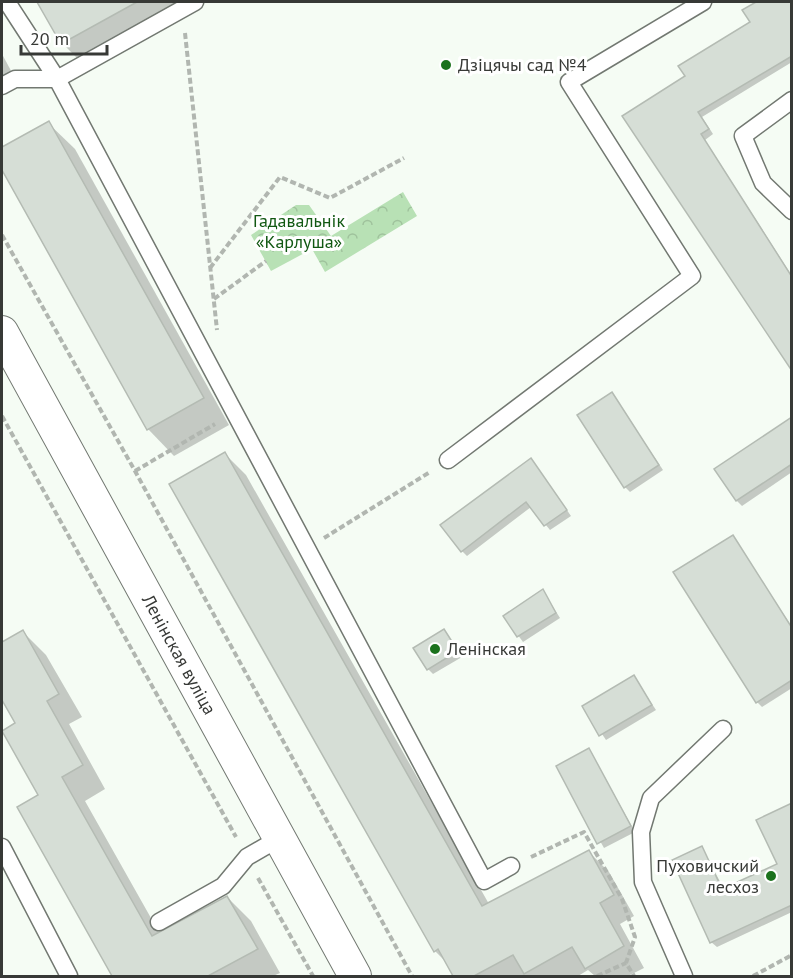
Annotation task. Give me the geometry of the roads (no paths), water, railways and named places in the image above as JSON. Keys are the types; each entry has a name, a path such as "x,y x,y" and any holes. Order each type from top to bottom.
{"street":[{"name":"Ленінская вуліца","path":"2,332 355,976"}],"lane":[{"path":"7,2 57,79 484,881 511,866"},
{"path":"448,460 692,276 569,82 703,2"},
{"path":"2,86 15,79 57,79 189,5"},
{"path":"792,100 743,136 763,183 792,211"},
{"path":"684,976 643,882 641,832 651,798 723,729"},
{"path":"159,922 223,886 247,857 278,839"},
{"path":"2,847 69,976"}],"place":[{"name":"Дзіцячы сад №4","path":"446,65"},
{"name":"Ленінская","path":"435,649"},
{"name":"Пуховичский лесхоз","path":"771,876"}],"park label":[{"name":"Гадавальнік «Карлуша»","path":"299,231"}]}
